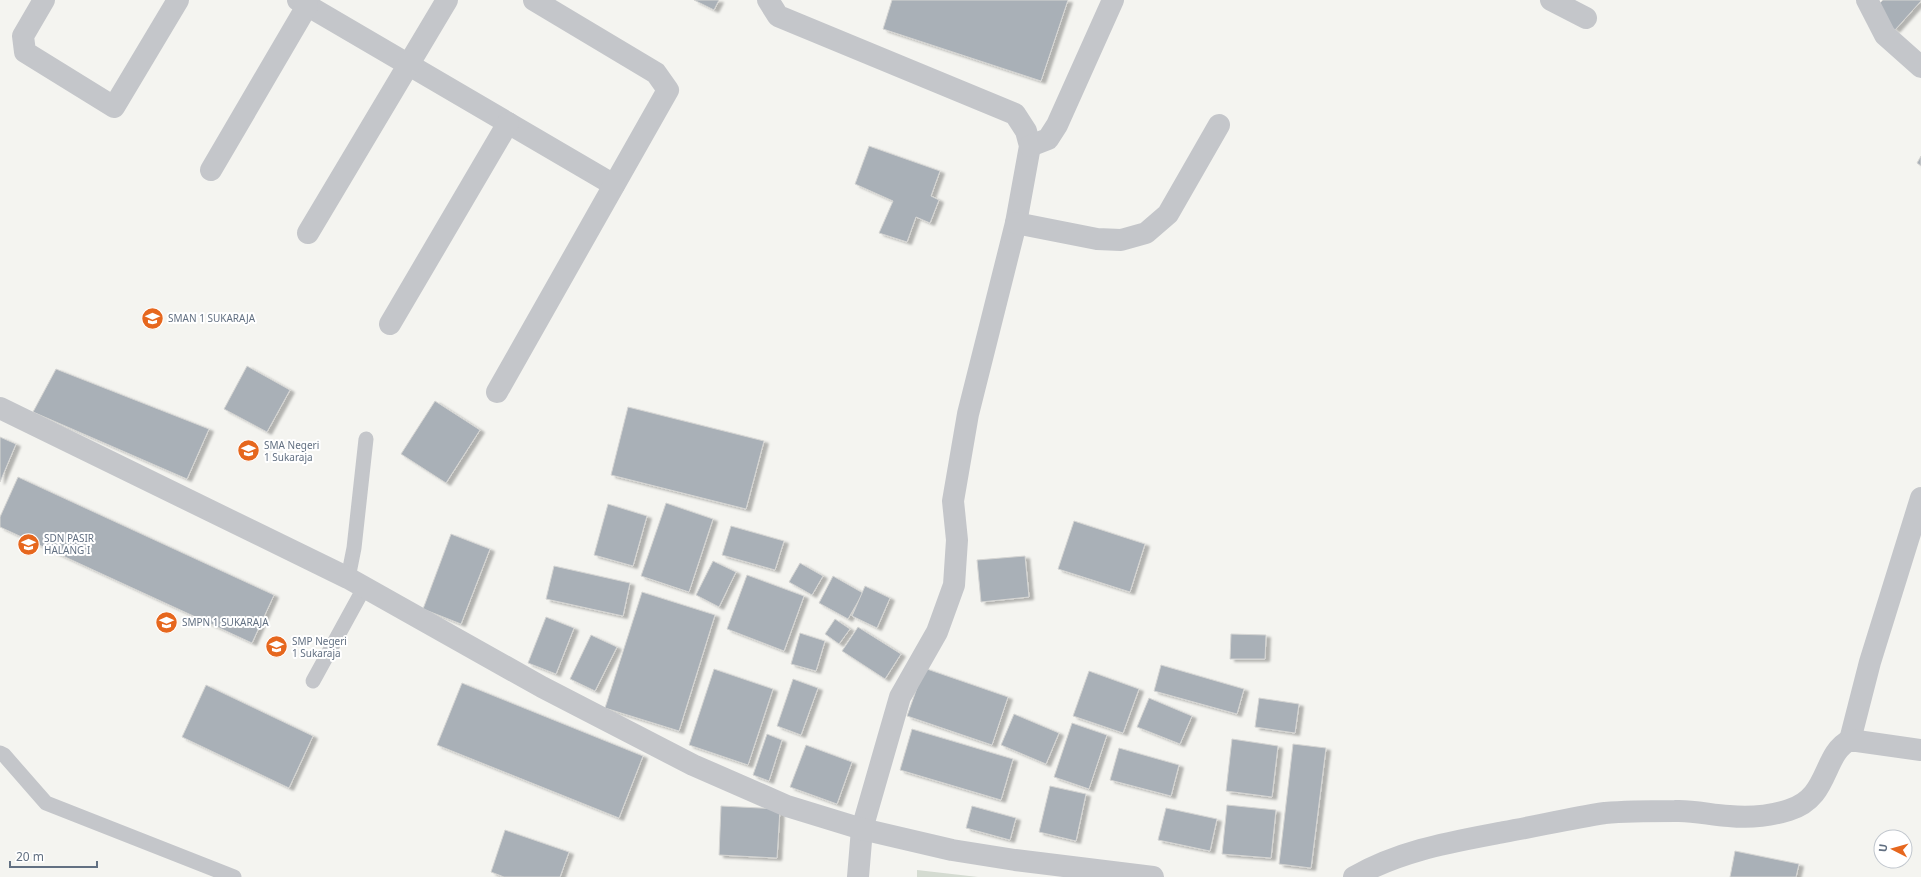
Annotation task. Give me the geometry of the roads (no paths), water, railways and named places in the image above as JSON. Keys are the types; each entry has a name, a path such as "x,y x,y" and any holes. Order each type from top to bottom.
{"street":[{"path":"44,0 22,36 25,52 114,107 178,0"},
{"path":"308,233 447,0"},
{"path":"497,392 668,90 656,73 534,0"},
{"path":"768,0 778,16 1015,114 1026,131 1030,146 1016,223 968,414 959,465 953,501 957,540 954,585 937,632 900,697 862,829 858,877"},
{"path":"1030,146 1048,139 1057,125 1113,0"},
{"path":"1551,0 1586,18"},
{"path":"1867,0 1885,35 1921,67"},
{"path":"211,170 302,3 614,185"},
{"path":"390,324 508,123"},
{"path":"1016,223 1097,240 1121,240 1146,233 1168,214 1220,124"},
{"path":"0,408 356,583 542,687 692,765 787,806 862,829 952,850 1015,860 1153,877"},
{"path":"1850,740 1870,662 1921,498"},
{"path":"1354,877 1369,868 1409,852 1438,844 1606,813 1677,811 1731,816 1761,816 1790,810 1808,801 1822,784 1835,755 1843,744 1850,740 1921,750"}],"lane":[{"path":"313,681 356,583 354,548 366,440"},
{"path":"0,753 4,754 46,803 234,877"}],"place":[{"name":"SMAN 1 SUKARAJA","path":"153,318"},
{"name":"SMA Negeri 1 Sukaraja","path":"248,451"},
{"name":"SDN PASIR HALANG I","path":"29,544"},
{"name":"SMPN 1 SUKARAJA","path":"166,622"},
{"name":"SMP Negeri 1 Sukaraja","path":"276,647"}]}
